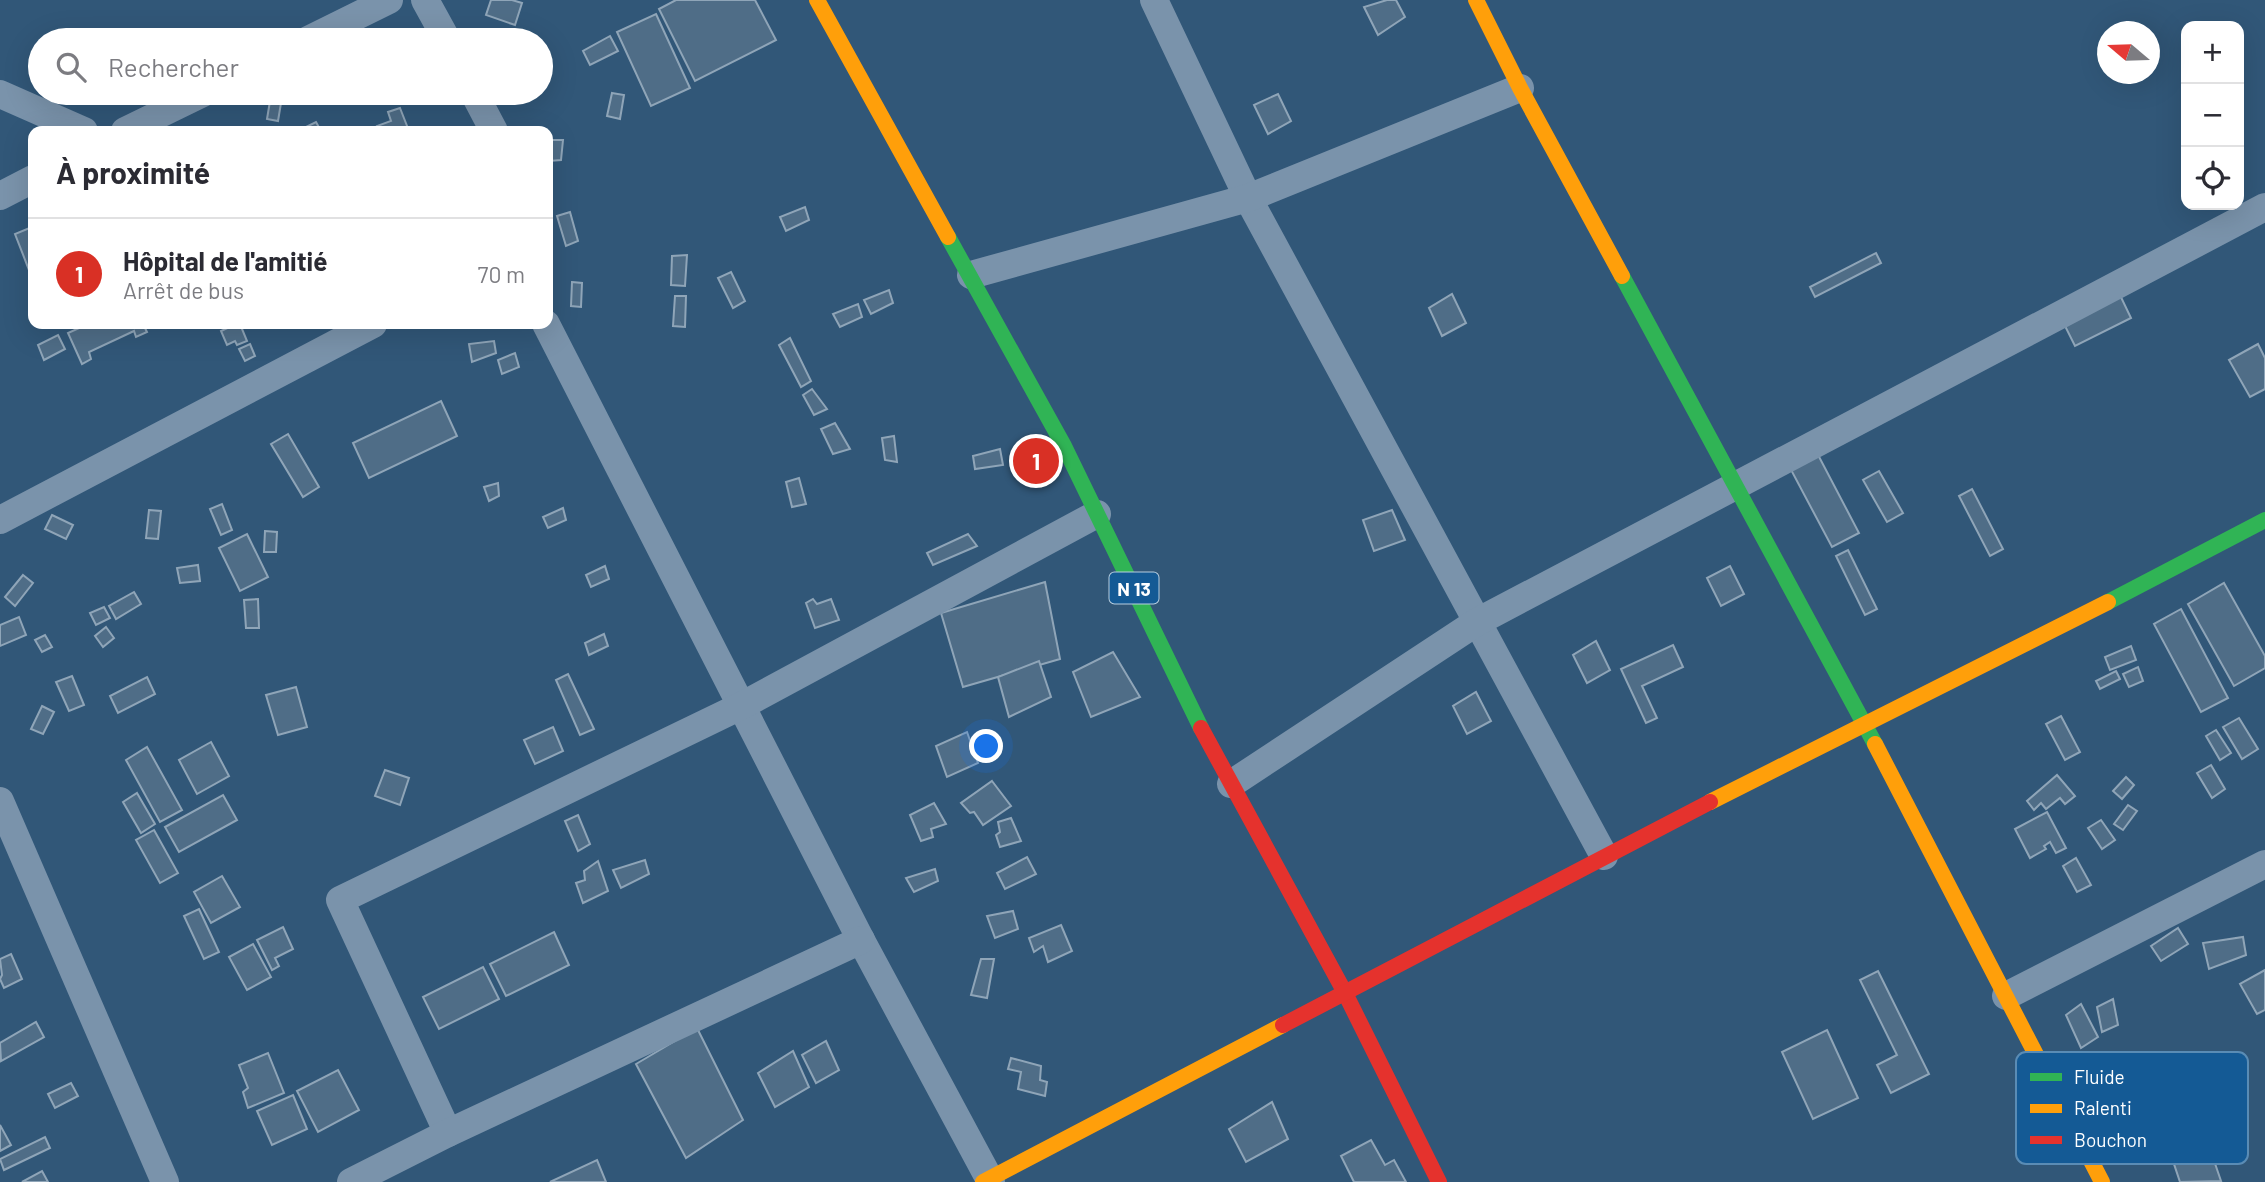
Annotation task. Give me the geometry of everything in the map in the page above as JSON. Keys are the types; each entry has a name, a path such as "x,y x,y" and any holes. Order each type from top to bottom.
{"street":[{"path":"332,28 389,0"},
{"path":"425,0 440,28"},
{"name":"N 13","path":"817,0 1064,446 1206,737 1344,991 1439,1182"},
{"path":"1154,0 1248,198 1604,856"},
{"path":"1476,0 1520,88 1865,725 2035,1052"},
{"path":"971,275 1248,198 1520,88"},
{"path":"0,94 73,126"},
{"path":"135,126 178,105"},
{"path":"480,105 491,126"},
{"path":"0,196 28,181"},
{"path":"1231,784 1477,622 2265,207"},
{"path":"0,520 363,329"},
{"path":"549,329 861,940 988,1181 1604,856 2265,520"},
{"path":"448,1133 340,900 741,706 1097,514"},
{"path":"0,802 165,1182"},
{"path":"2006,996 2265,864"},
{"path":"351,1182 448,1133 861,940"},
{"path":"2093,1164 2102,1182"}],"building":[{"path":"491,0 522,3 515,25 486,15"},
{"path":"676,0 755,0 776,40 695,81 659,9"},
{"path":"1396,0 1405,17 1378,35 1364,7"},
{"path":"656,14 690,88 651,106 617,32"},
{"path":"610,36 618,51 590,65 583,51"},
{"path":"612,93 624,95 620,119 607,116"},
{"path":"1278,94 1291,121 1268,134 1254,105"},
{"path":"269,105 281,105 278,121 267,119"},
{"path":"400,108 407,126 377,126 391,121 388,112"},
{"path":"553,140 563,140 561,160 553,161"},
{"path":"805,207 809,220 786,231 780,217"},
{"path":"570,212 578,241 566,246 557,216"},
{"path":"28,229 28,267 15,234"},
{"path":"1876,253 1881,263 1815,297 1810,287"},
{"path":"687,255 685,286 671,285 672,256"},
{"path":"731,272 745,301 733,308 718,278"},
{"path":"572,282 582,283 581,307 571,306"},
{"path":"889,290 893,303 871,314 864,300"},
{"path":"2119,293 2131,318 2075,346 2063,322"},
{"path":"1452,294 1466,323 1442,336 1429,308"},
{"path":"675,296 686,296 685,327 673,326"},
{"path":"858,304 862,317 840,327 833,314"},
{"path":"77,329 146,329 147,332 136,337 134,331 89,352 91,359 82,364 68,333"},
{"path":"242,329 247,341 237,345 235,341 227,345 221,331"},
{"path":"58,335 65,349 44,360 38,345"},
{"path":"790,338 811,381 801,387 779,345"},
{"path":"494,341 496,353 472,362 469,344"},
{"path":"250,344 255,356 245,361 239,349"},
{"path":"2258,344 2265,358 2265,389 2250,397 2229,360"},
{"path":"515,353 519,367 502,374 498,360"},
{"path":"812,389 827,409 814,415 803,395"},
{"path":"441,401 457,436 369,478 353,443"},
{"path":"835,423 850,449 833,454 821,429"},
{"path":"288,434 319,487 303,497 271,444"},
{"path":"894,436 897,462 885,460 882,438"},
{"path":"1000,449 1003,465 975,469 973,456"},
{"path":"1816,451 1859,533 1832,547 1789,466"},
{"path":"1879,471 1903,513 1887,522 1863,480"},
{"path":"799,478 806,504 792,507 786,482"},
{"path":"498,483 499,496 489,501 484,487"},
{"path":"1972,489 2003,549 1990,556 1959,496"},
{"path":"222,504 232,530 221,535 210,509"},
{"path":"563,508 566,520 548,528 543,517"},
{"path":"149,510 161,511 158,539 146,538"},
{"path":"1392,510 1405,540 1374,551 1363,520"},
{"path":"52,515 73,525 66,539 45,529"},
{"path":"265,531 277,532 276,552 264,552"},
{"path":"247,534 268,577 240,591 219,548"},
{"path":"968,534 977,546 933,565 927,553"},
{"path":"1848,550 1877,609 1865,615 1836,556"},
{"path":"198,565 200,581 180,583 177,568"},
{"path":"605,566 609,579 591,587 586,575"},
{"path":"1730,566 1744,594 1721,606 1707,578"},
{"path":"23,575 33,583 15,606 5,597"},
{"path":"1045,582 1060,659 963,687 941,613"},
{"path":"2224,583 2265,656 2265,668 2234,686 2188,604"},
{"path":"134,592 141,604 116,619 109,606"},
{"path":"258,599 259,628 246,628 244,600"},
{"path":"813,599 817,604 831,599 839,620 815,628 806,603"},
{"path":"104,607 110,618 96,625 90,613"},
{"path":"2181,609 2228,698 2201,712 2154,624"},
{"path":"19,617 26,635 0,646 0,625"},
{"path":"106,627 114,638 103,647 95,636"},
{"path":"604,634 608,646 589,655 585,643"},
{"path":"45,635 52,647 42,652 35,640"},
{"path":"1596,641 1610,670 1587,683 1573,655"},
{"path":"1673,645 1683,667 1642,686 1657,718 1646,723 1621,669"},
{"path":"2131,646 2136,660 2110,670 2105,657"},
{"path":"1113,652 1140,697 1091,717 1073,672"},
{"path":"1039,661 1051,697 1009,717 998,677"},
{"path":"2138,667 2143,681 2129,687 2123,674"},
{"path":"2116,671 2120,679 2100,689 2096,681"},
{"path":"568,674 594,729 580,735 556,680"},
{"path":"72,676 84,705 69,711 56,682"},
{"path":"147,677 155,694 118,713 110,696"},
{"path":"296,687 307,727 278,735 266,695"},
{"path":"1476,692 1491,721 1467,734 1453,706"},
{"path":"42,706 54,712 43,734 31,729"},
{"path":"2061,716 2080,752 2065,760 2046,724"},
{"path":"2239,718 2258,749 2242,759 2223,727"},
{"path":"553,727 563,751 535,764 524,740"},
{"path":"2216,730 2231,753 2220,760 2206,736"},
{"path":"967,732 978,763 947,777 936,746"},
{"path":"211,742 229,776 197,794 179,760"},
{"path":"147,747 182,810 160,822 126,760"},
{"path":"2211,765 2225,789 2212,798 2197,773"},
{"path":"385,770 409,778 400,805 375,796"},
{"path":"2057,775 2075,796 2065,804 2060,798 2046,809 2041,803 2034,810 2027,801"},
{"path":"2126,777 2134,785 2122,799 2113,791"},
{"path":"992,781 1011,806 983,825 974,812 970,813 961,803"},
{"path":"137,793 155,824 141,833 123,802"},
{"path":"223,795 237,820 179,852 165,827"},
{"path":"934,803 946,824 931,829 933,837 921,841 910,815"},
{"path":"2128,805 2137,811 2123,830 2114,824"},
{"path":"2047,812 2066,848 2056,853 2050,842 2044,846 2046,849 2030,858 2015,829"},
{"path":"578,815 590,844 578,851 565,821"},
{"path":"1011,818 1021,841 1000,847 996,835 1000,832 998,822"},
{"path":"2101,820 2115,840 2102,849 2088,828"},
{"path":"154,830 178,873 160,883 136,840"},
{"path":"1027,857 1036,874 1005,889 997,873"},
{"path":"2076,858 2091,885 2077,892 2063,866"},
{"path":"645,860 649,874 621,888 613,870"},
{"path":"598,861 608,891 583,903 576,883 585,880 584,871"},
{"path":"935,869 938,881 914,892 906,878"},
{"path":"222,876 240,907 211,923 194,892"},
{"path":"199,909 219,952 204,959 184,916"},
{"path":"1013,911 1018,929 995,938 987,916"},
{"path":"1061,925 1072,951 1048,962 1043,946 1034,952 1029,938"},
{"path":"283,927 293,949 275,958 279,966 272,970 257,940"},
{"path":"2178,928 2188,944 2161,961 2151,946"},
{"path":"554,932 569,965 506,996 490,964"},
{"path":"2243,937 2246,955 2209,969 2203,943"},
{"path":"253,944 271,977 247,990 229,957"},
{"path":"11,954 22,979 4,988 0,979 0,959"},
{"path":"981,959 994,959 987,998 971,995"},
{"path":"483,967 499,999 439,1029 423,997"},
{"path":"2265,970 2265,1010 2257,1014 2240,984"},
{"path":"1878,971 1929,1074 1891,1093 1877,1065 1897,1055 1860,980"},
{"path":"2113,999 2118,1025 2102,1032 2097,1007"},
{"path":"2081,1004 2098,1037 2081,1048 2066,1015"},
{"path":"36,1022 44,1037 1,1061 0,1043"},
{"path":"697,1028 743,1120 686,1158 636,1064"},
{"path":"1827,1030 1858,1098 1813,1119 1782,1052"},
{"path":"826,1041 839,1070 816,1083 802,1055"},
{"path":"793,1051 809,1087 775,1107 758,1073"},
{"path":"268,1053 284,1093 248,1108 243,1092 248,1088 239,1065"},
{"path":"1011,1058 1041,1066 1040,1080 1047,1082 1045,1096 1018,1089 1021,1072 1008,1069"},
{"path":"338,1070 359,1110 318,1132 297,1091"},
{"path":"71,1083 78,1096 55,1108 48,1094"},
{"path":"293,1095 307,1129 272,1145 257,1111"},
{"path":"1272,1102 1288,1139 1246,1162 1229,1129"},
{"path":"0,1125 11,1145 0,1151"},
{"path":"45,1137 50,1148 4,1170 0,1159"},
{"path":"1371,1140 1385,1165 1394,1160 1406,1182 1354,1182 1341,1156"},
{"path":"597,1160 606,1182 550,1182"},
{"path":"2174,1164 2215,1164 2221,1181 2180,1182"},
{"path":"42,1171 48,1182 22,1182"}],"traffic: fast":[{"path":"948,237 1064,446 1201,728"},
{"path":"1622,276 1875,744"},
{"path":"2108,602 2265,520"}],"traffic: slow":[{"path":"817,0 948,237"},
{"path":"1476,0 1520,88 1622,276"},
{"path":"1710,802 2108,602"},
{"path":"1875,744 2035,1052"},
{"path":"983,1182 1283,1025"},
{"path":"2093,1164 2102,1182"}],"traffic: jam":[{"path":"1201,728 1344,991 1439,1182"},
{"path":"1283,1025 1710,802"}],"place":[{"name":"Hôpital de l'amitié","path":"1036,461"}]}
